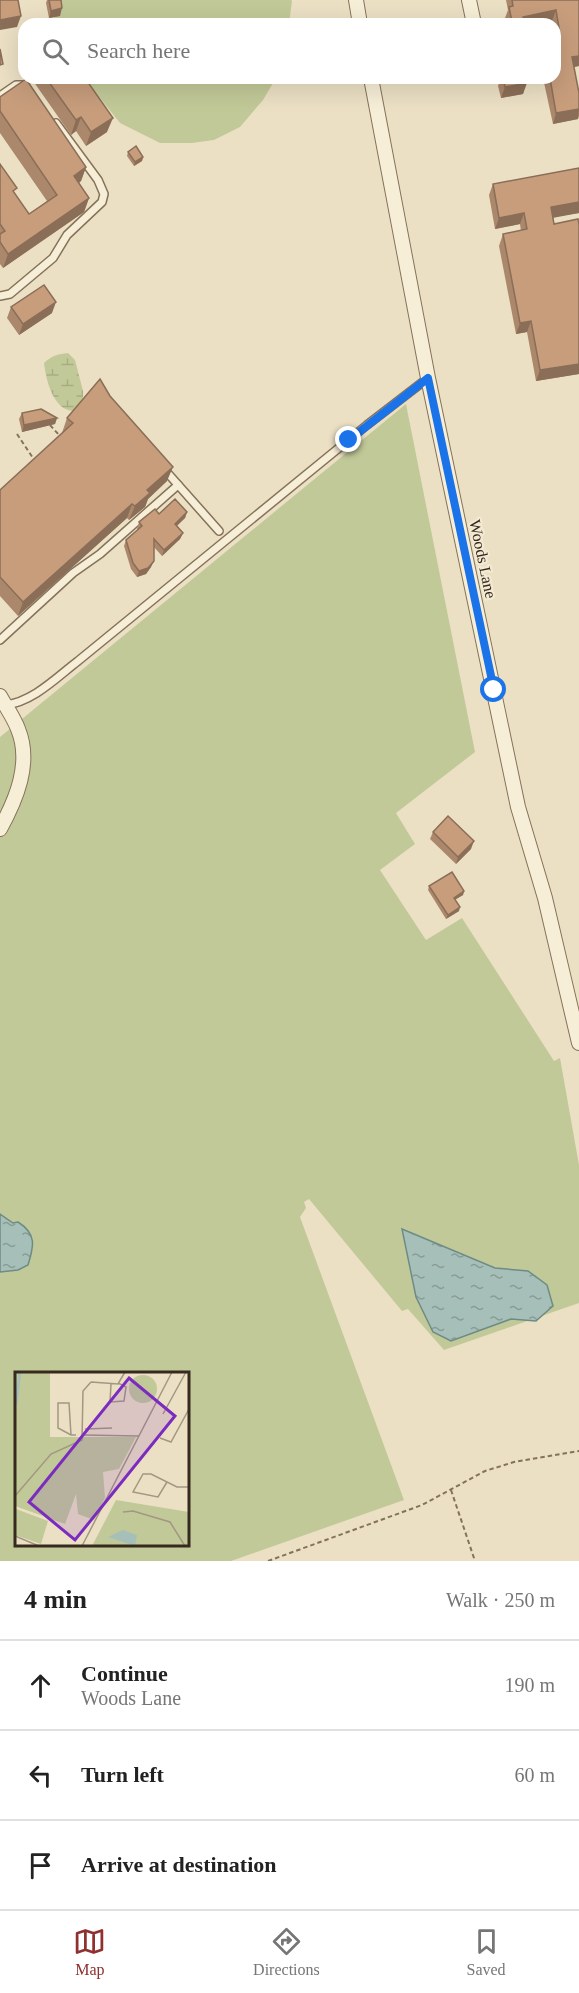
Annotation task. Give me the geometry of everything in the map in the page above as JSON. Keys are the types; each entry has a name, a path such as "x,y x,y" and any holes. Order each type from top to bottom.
{"street":[{"path":"356,0 359,18"},
{"path":"470,0 473,18"},
{"name":"Woods Lane","path":"372,84 428,378 518,807 545,898 579,1042"},
{"path":"0,829 13,806 23,760 19,730 3,701"}],"lane":[{"path":"0,96 16,85 24,84 28,87"},
{"path":"0,296 10,294 53,258 67,235 102,202 104,194 98,180 49,115"},
{"path":"3,701 16,704 33,695 78,661 367,425 428,378"},
{"path":"155,459 219,531"},
{"path":"0,640 73,573 100,554 178,485"}],"path":[{"path":"49,424 64,441"},
{"path":"17,434 35,461 28,467"},
{"path":"268,1561 422,1505 485,1471 513,1462 579,1451"},
{"path":"452,1489 475,1561"}],"green space":[{"path":"47,0 292,1 290,18 54,18"},
{"path":"89,84 272,84 263,100 240,127 214,140 160,143 120,123"},
{"path":"68,353 75,360 83,391 83,400 73,411 66,409 56,400 49,385 44,363 55,356"},
{"path":"406,404 475,752 396,813 415,844 380,870 426,940 462,918 554,1061 560,1058 579,1165 579,1303 444,1350 408,1309 402,1311 309,1199 304,1202 306,1208 300,1217 404,1500 231,1561 0,1561 0,737"}],"water":[{"path":"0,1214 13,1223 18,1222 31,1236 32,1252 28,1265 18,1270 0,1272"},
{"path":"402,1229 495,1268 528,1271 547,1285 553,1306 536,1321 511,1319 451,1341 433,1332 416,1297"}],"building":[{"path":"0,0 18,0 21,16 0,20"},
{"path":"49,0 61,0 62,8 51,11"},
{"path":"512,0 579,0 579,56 572,57 579,93 579,109 556,113 551,84 561,84 561,18 557,18 556,10 523,18 511,18 509,7 513,6"},
{"path":"0,49 3,64 0,65"},
{"path":"19,84 29,84 86,167 74,176 89,198 8,254 0,242 0,234 5,231 0,224 0,164 17,188 13,191 29,214 57,195 0,111 0,97"},
{"path":"50,84 89,84 113,118 91,132 81,117 76,120"},
{"path":"504,84 522,84 505,87"},
{"path":"136,146 143,157 135,162 128,152"},
{"path":"579,168 579,202 551,207 554,224 578,219 579,364 540,370 531,321 520,323 503,234 527,229 524,213 499,218 493,184"},
{"path":"44,285 56,302 23,324 11,307"},
{"path":"100,379 110,396 173,467 147,490 150,493 135,506 132,504 23,602 0,577 0,490 73,423 67,418"},
{"path":"41,409 57,418 24,425 22,413"},
{"path":"175,499 187,512 175,524 183,533 164,550 154,539 154,561 148,568 139,571 133,563 126,540 142,526 139,522 155,509 159,514"},
{"path":"448,816 474,841 458,857 433,832"},
{"path":"452,872 464,891 454,898 460,907 448,915 429,886"}],"route":[{"path":"349,440 428,378 494,690"}]}
